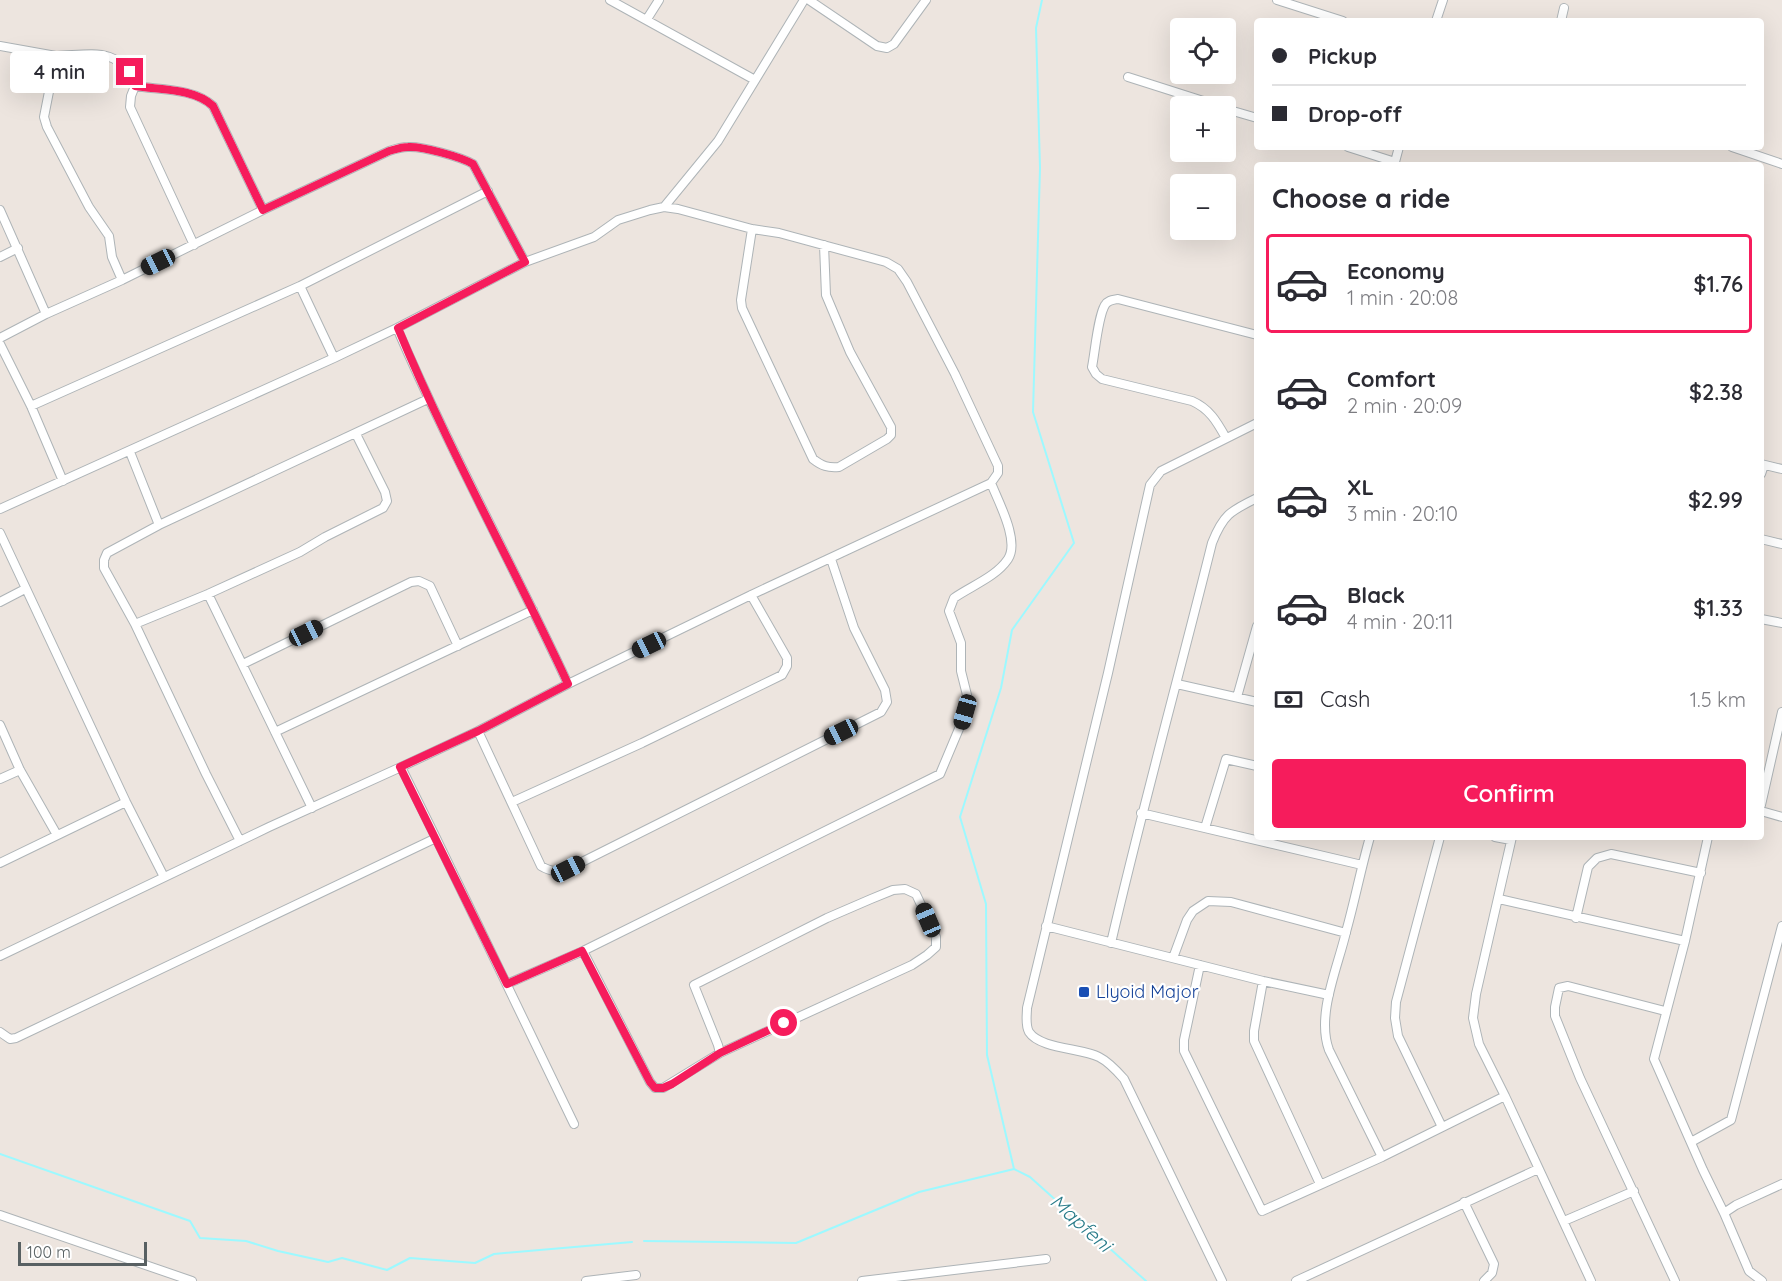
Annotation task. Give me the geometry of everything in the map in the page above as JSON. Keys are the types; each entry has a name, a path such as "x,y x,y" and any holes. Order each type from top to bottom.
{"street":[{"path":"610,0 755,80"},
{"path":"647,19 659,0"},
{"path":"664,207 718,141 804,0"},
{"path":"809,0 877,46 887,48 894,44 926,0"},
{"path":"1277,0 1335,18"},
{"path":"1312,10 1315,0"},
{"path":"1437,18 1443,0"},
{"path":"1562,18 1564,8"},
{"path":"0,46 56,56 106,54 126,67 135,86 130,107 194,245"},
{"path":"56,56 44,117 89,207 109,236 112,257 122,280"},
{"path":"1128,77 1188,96"},
{"path":"135,86 196,94 206,99 213,106 263,210"},
{"path":"1236,112 1254,117"},
{"path":"0,338 389,151 410,147 466,160 473,164 525,262"},
{"path":"1357,150 1395,162"},
{"path":"1741,150 1782,164"},
{"path":"31,406 300,286 488,191"},
{"path":"0,509 130,452 398,328 525,262 594,237 618,220 664,207 752,229 779,233 886,262 898,269 955,374 998,466 998,473 991,483 751,595 568,684 478,731 240,841 0,956"},
{"path":"0,210 46,314"},
{"path":"752,229 741,300 742,308 813,459 822,466 831,468 839,467 886,440 891,435 891,427 850,352 826,295 824,245"},
{"path":"0,257 18,248"},
{"path":"300,286 334,358"},
{"path":"1226,438 1209,411 1192,401 1102,379 1096,374 1092,367 1102,315 1109,301 1118,299 1254,334"},
{"path":"398,328 428,399 568,684"},
{"path":"0,344 31,406 63,482"},
{"path":"240,841 135,624 104,568 104,560 107,553 159,525 428,399"},
{"path":"1222,1281 1124,1079 1113,1066 1098,1056 1037,1039 1029,1032 1026,1022 1027,1008 1108,674 1150,485 1161,471 1254,424"},
{"path":"135,624 300,552 383,508 387,501 385,492 356,434"},
{"path":"130,452 159,525"},
{"path":"1764,464 1782,469"},
{"path":"507,984 582,951 940,774 961,724 968,699 961,671 962,643 949,611 951,604 954,598 999,568 1008,559 1011,550 1011,535 991,483"},
{"path":"1111,943 1141,813 1177,684 1212,543 1219,525 1228,514 1254,500"},
{"path":"0,533 126,802 164,877"},
{"path":"1764,540 1782,544"},
{"path":"478,731 541,866 549,871 559,872 568,869 881,712 886,702 885,690 854,628 831,559"},
{"path":"243,664 419,580 430,586 458,646"},
{"path":"0,602 25,589"},
{"path":"208,594 312,808"},
{"path":"512,802 642,743 782,675 787,666 787,658 751,595"},
{"path":"275,732 533,610"},
{"path":"1764,620 1782,623"},
{"path":"1237,697 1254,637"},
{"path":"1177,684 1254,701"},
{"path":"1764,792 1782,712"},
{"path":"0,725 20,770 57,836"},
{"path":"1205,828 1226,759 1254,765"},
{"path":"400,767 574,1124"},
{"path":"0,779 20,770"},
{"path":"0,863 126,802"},
{"path":"1764,812 1782,818"},
{"path":"1141,813 1254,840"},
{"path":"0,1032 10,1039 16,1038 436,838"},
{"path":"1256,840 1362,865"},
{"path":"1369,840 1329,995 1324,1029 1325,1040 1382,1157"},
{"path":"1439,840 1396,1002 1395,1018 1398,1036 1442,1127"},
{"path":"1512,840 1476,994 1473,1018 1479,1044 1591,1281"},
{"path":"1707,840 1685,941 1654,1059 1749,1271 1762,1281"},
{"path":"1576,918 1588,867 1596,858 1611,854 1701,873"},
{"path":"582,951 650,1082 655,1088 663,1088 720,1053 912,965 927,955 936,947 936,937 916,894 905,889 893,890 871,899 826,918 694,985 720,1053"},
{"path":"1499,899 1685,941"},
{"path":"1173,958 1187,920 1193,911 1208,901 1231,902 1346,933"},
{"path":"1046,926 1263,981 1329,995"},
{"path":"1690,1142 1731,1120 1782,926"},
{"path":"1200,965 1184,1040 1184,1051 1262,1211 1382,1157 1505,1096"},
{"path":"1263,981 1254,1041 1320,1184"},
{"path":"1665,1011 1568,987 1559,988 1555,1016 1580,1078 1675,1281"},
{"path":"1296,1281 1538,1169"},
{"path":"1724,1213 1782,1184"},
{"path":"1564,1221 1634,1191"},
{"path":"1464,1202 1494,1264 1492,1273 1485,1281"},
{"path":"0,1215 192,1281"},
{"path":"862,1281 1046,1259"},
{"path":"586,1281 636,1275"}],"waterway":[{"path":"1014,1169 987,1055 986,904 960,817 1001,688 1012,630 1074,543 1033,412 1040,168 1036,28 1042,0"},
{"path":"0,1154 190,1221 200,1238 246,1241 328,1262 342,1258 387,1270 410,1258 475,1263 494,1254 632,1242"},
{"name":"Mapfeni","path":"1014,1169 1030,1177 1146,1281"},
{"path":"644,1241 796,1243 919,1192 1014,1169"}],"place":[{"name":"Llyoid Major","path":"1084,992"}],"route":[{"path":"130,72 135,86 196,94 213,106 263,210 389,151 400,148 410,147 458,157 473,164 525,262 398,328 428,399 489,518 568,684 478,731 400,767 507,984 582,951 655,1088 663,1088 672,1084 720,1053 784,1023"}]}
